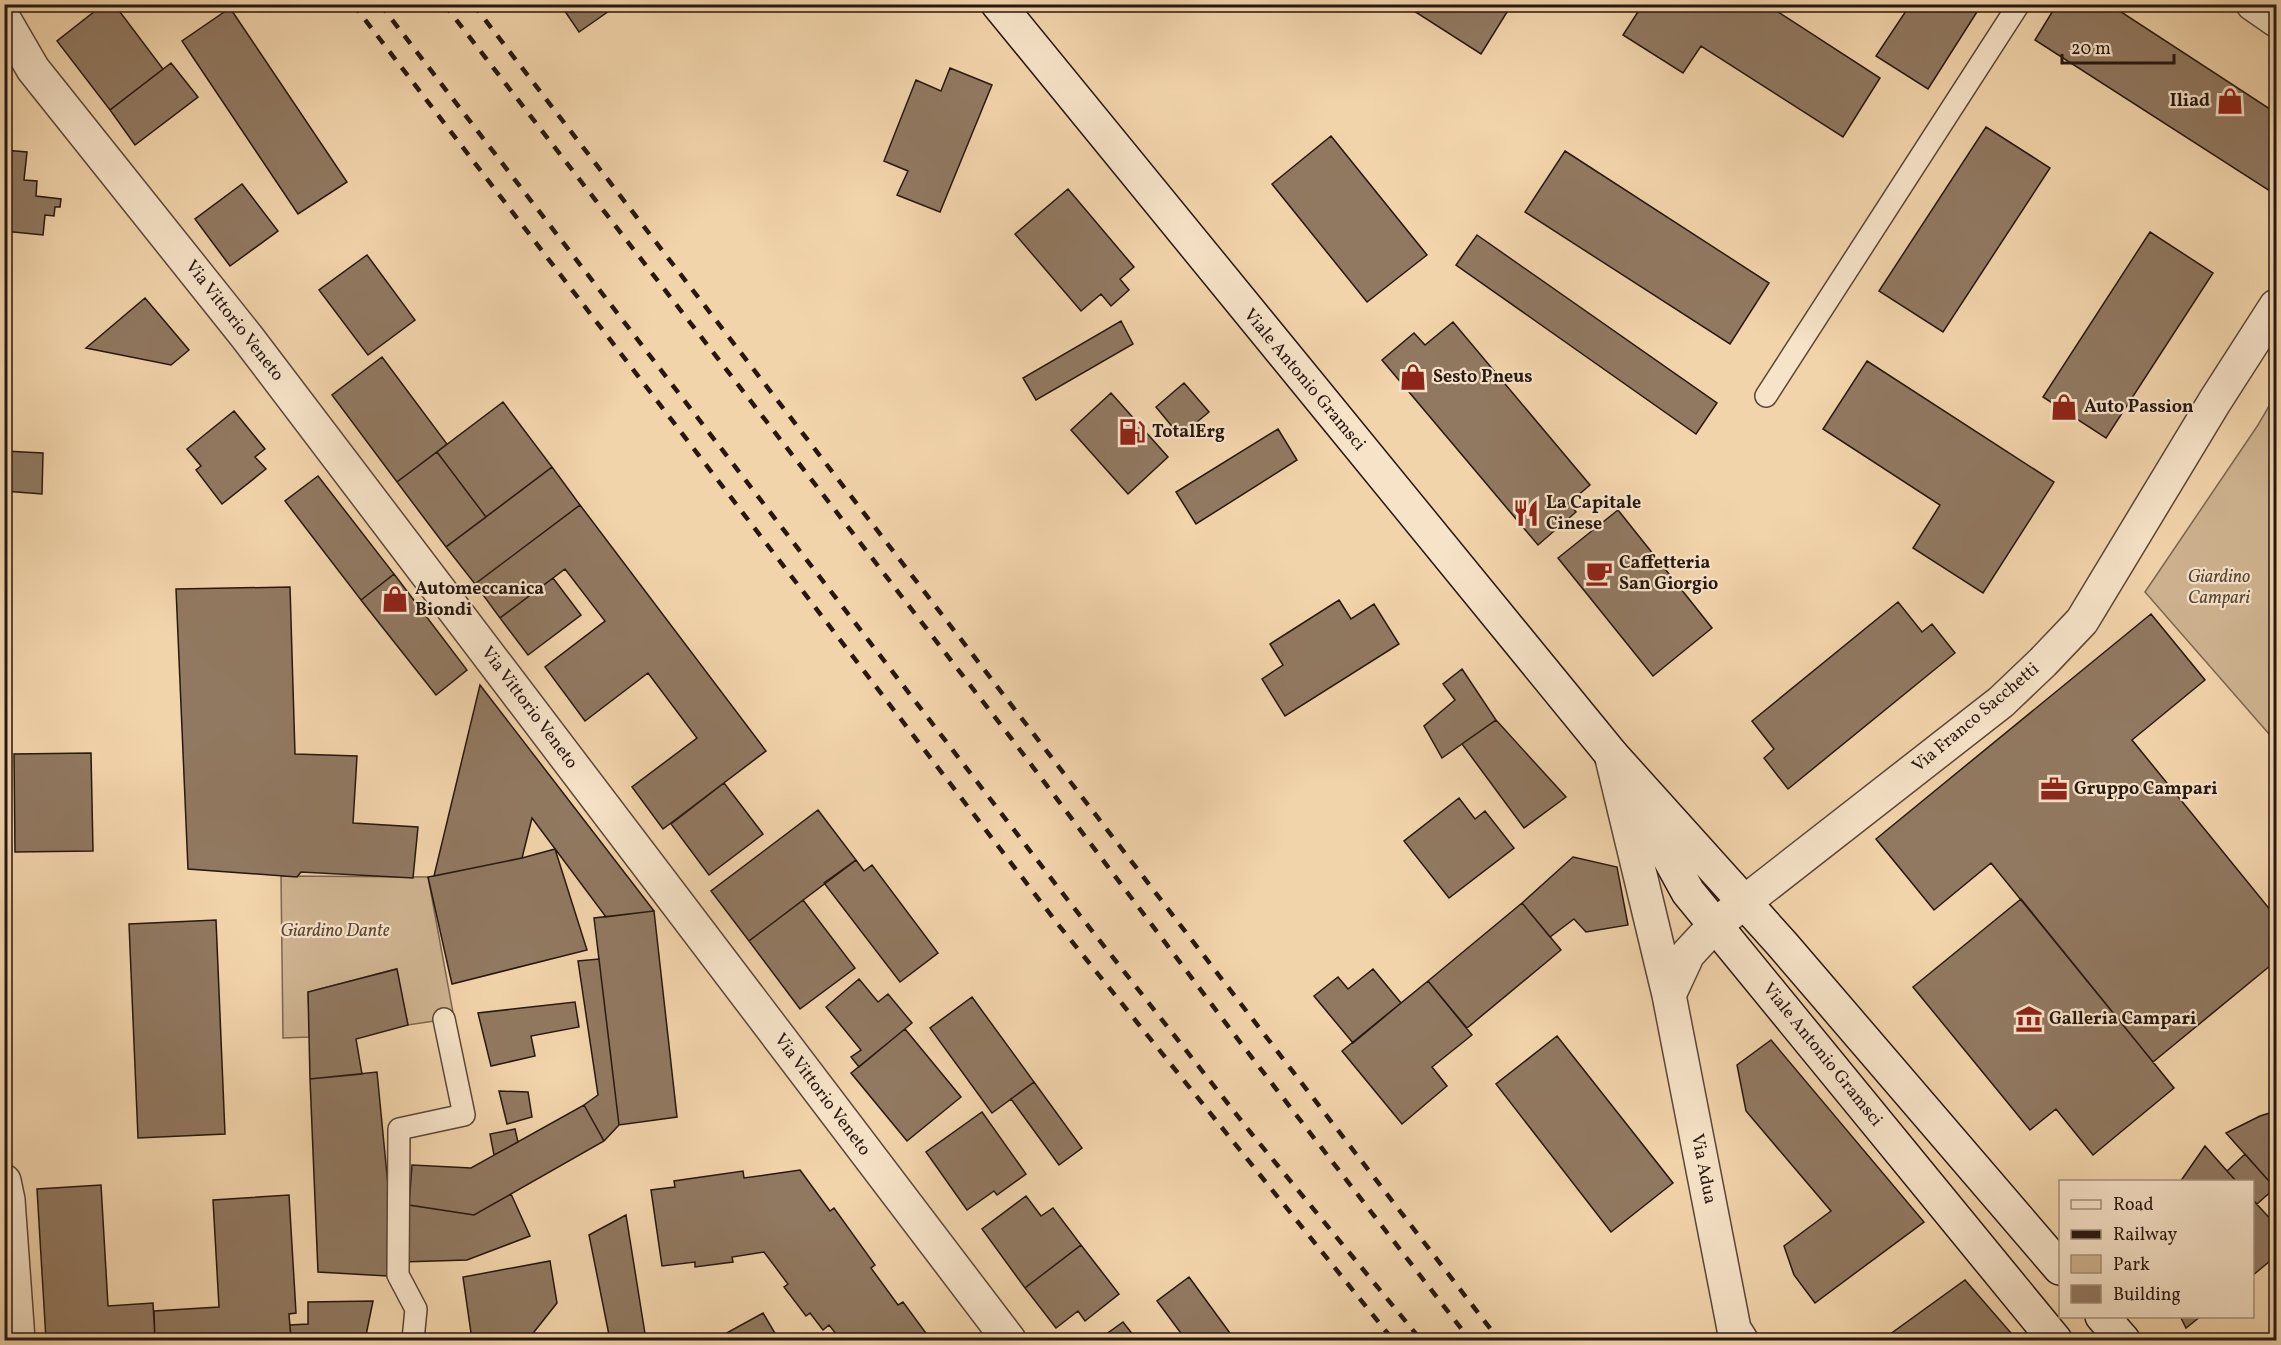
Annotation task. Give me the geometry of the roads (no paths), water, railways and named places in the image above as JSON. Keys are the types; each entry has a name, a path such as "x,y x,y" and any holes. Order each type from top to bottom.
{"street":[{"name":"Viale Antonio Gramsci","path":"998,4 1611,754 1746,903 2059,1266"},
{"path":"2253,4 2277,20"},
{"name":"Via Vittorio Veneto","path":"4,19 33,69 247,337 1009,1341"},
{"name":"Via Franco Sacchetti","path":"1714,926 2001,702 2082,621 2215,401 2277,306"},
{"name":"Viale Antonio Gramsci","path":"1611,754 1688,892 2055,1341"},
{"name":"Via Adua","path":"1611,754 1669,995 1736,1337"},
{"path":"1669,995 1688,954 1714,926"},
{"path":"4,1181 8,1200 18,1341"},
{"path":"2103,1318 2123,1341"}],"lane":[{"path":"1766,396 2019,4"},
{"path":"413,1341 416,1309 398,1275 399,1129 464,1115 444,1019"}],"railway":[{"path":"353,4 1057,923 1393,1340"},
{"path":"380,4 1067,899 1251,1133 1421,1340"},
{"path":"444,4 1011,738 1243,1046 1470,1340"},
{"path":"473,4 1499,1340"}],"place":[{"name":"Iliad","path":"2230,101"},
{"name":"Sesto Pneus","path":"1413,377"},
{"name":"Auto Passion","path":"2064,407"},
{"name":"TotalErg","path":"1132,432"},
{"name":"La Capitale Cinese","path":"1526,513"},
{"name":"Caffetteria San Giorgio","path":"1599,573"},
{"name":"Automeccanica Biondi","path":"395,599"},
{"name":"Gruppo Campari","path":"2054,789"},
{"name":"Galleria Campari","path":"2029,1019"}],"park label":[{"name":"Giardino Campari","path":"2219,587"},
{"name":"Giardino Dante","path":"335,931"}]}
